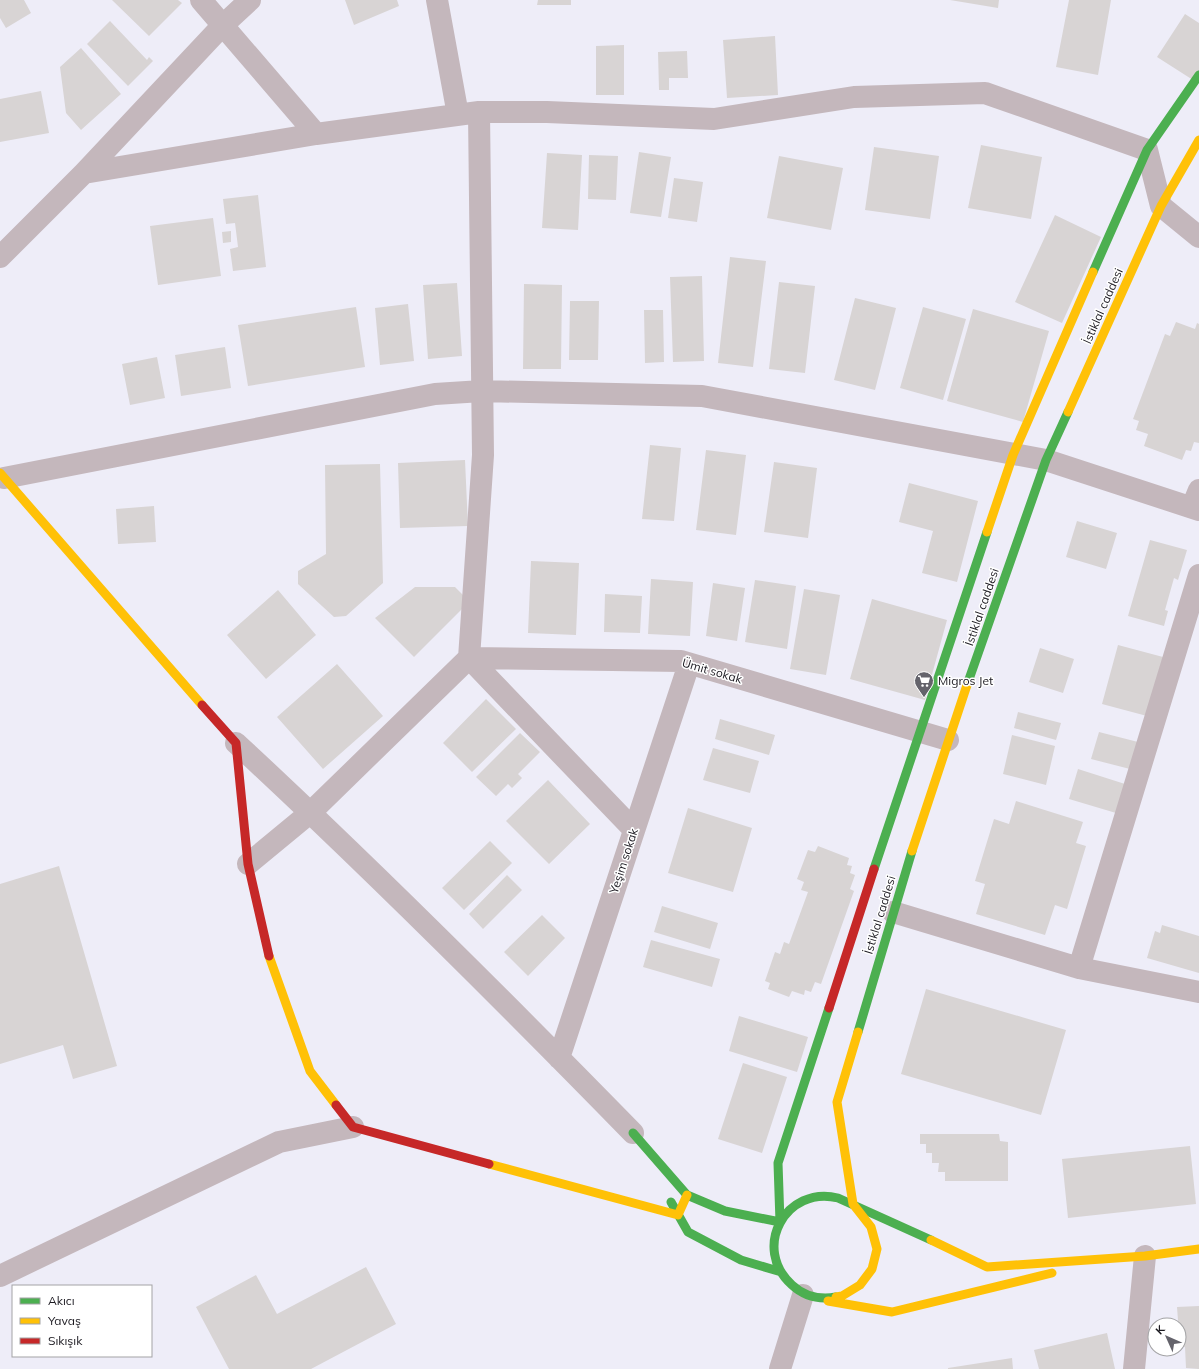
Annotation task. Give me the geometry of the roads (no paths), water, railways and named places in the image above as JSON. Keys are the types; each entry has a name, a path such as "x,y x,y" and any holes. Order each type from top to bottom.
{"street":[{"path":"201,0 316,134"},
{"path":"0,257 84,173 222,26 250,0"},
{"path":"437,0 458,115"},
{"path":"780,1222 778,1162 919,731 1013,455 1147,150 1199,75"},
{"path":"84,173 316,134 479,112 546,112 714,119 854,97 985,93 1147,150"},
{"path":"248,864 311,812 469,658 483,455 479,112"},
{"name":"İstiklal caddesi","path":"854,1204 837,1102 893,912 948,740 1046,460 1161,206 1199,140"},
{"path":"1147,150 1161,206 1199,237"},
{"path":"2,475 435,394 482,391 702,396 1046,460 1197,502"},
{"path":"2,475 236,743 311,812 519,1015 632,1133 686,1195 725,1212 780,1222"},
{"path":"1079,968 1199,575"},
{"path":"469,658 634,830"},
{"name":"Ümit sokak","path":"469,658 681,661 948,740"},
{"name":"Yeşim sokak","path":"559,1058 689,664"},
{"path":"236,743 248,864 271,965 310,1071 353,1127"},
{"path":"893,912 1079,968 1199,992"},
{"path":"0,1276 279,1142 353,1127 678,1215"},
{"path":"632,1133 655,1174"},
{"path":"667,1194 688,1232 741,1260 778,1271"},
{"path":"678,1215 686,1195"},
{"path":"1106,1259 892,1312 811,1297 789,1285 778,1271 774,1255 774,1238 780,1222 790,1209 805,1200 821,1196 838,1197 987,1266 1146,1256 1199,1249"},
{"path":"811,1297 837,1298 854,1291 867,1279 875,1264 878,1246 874,1229 866,1215 854,1204"},
{"path":"1134,1369 1146,1256"},
{"path":"780,1369 811,1297"}],"place":[{"name":"Migros Jet","path":"924,698"}]}
